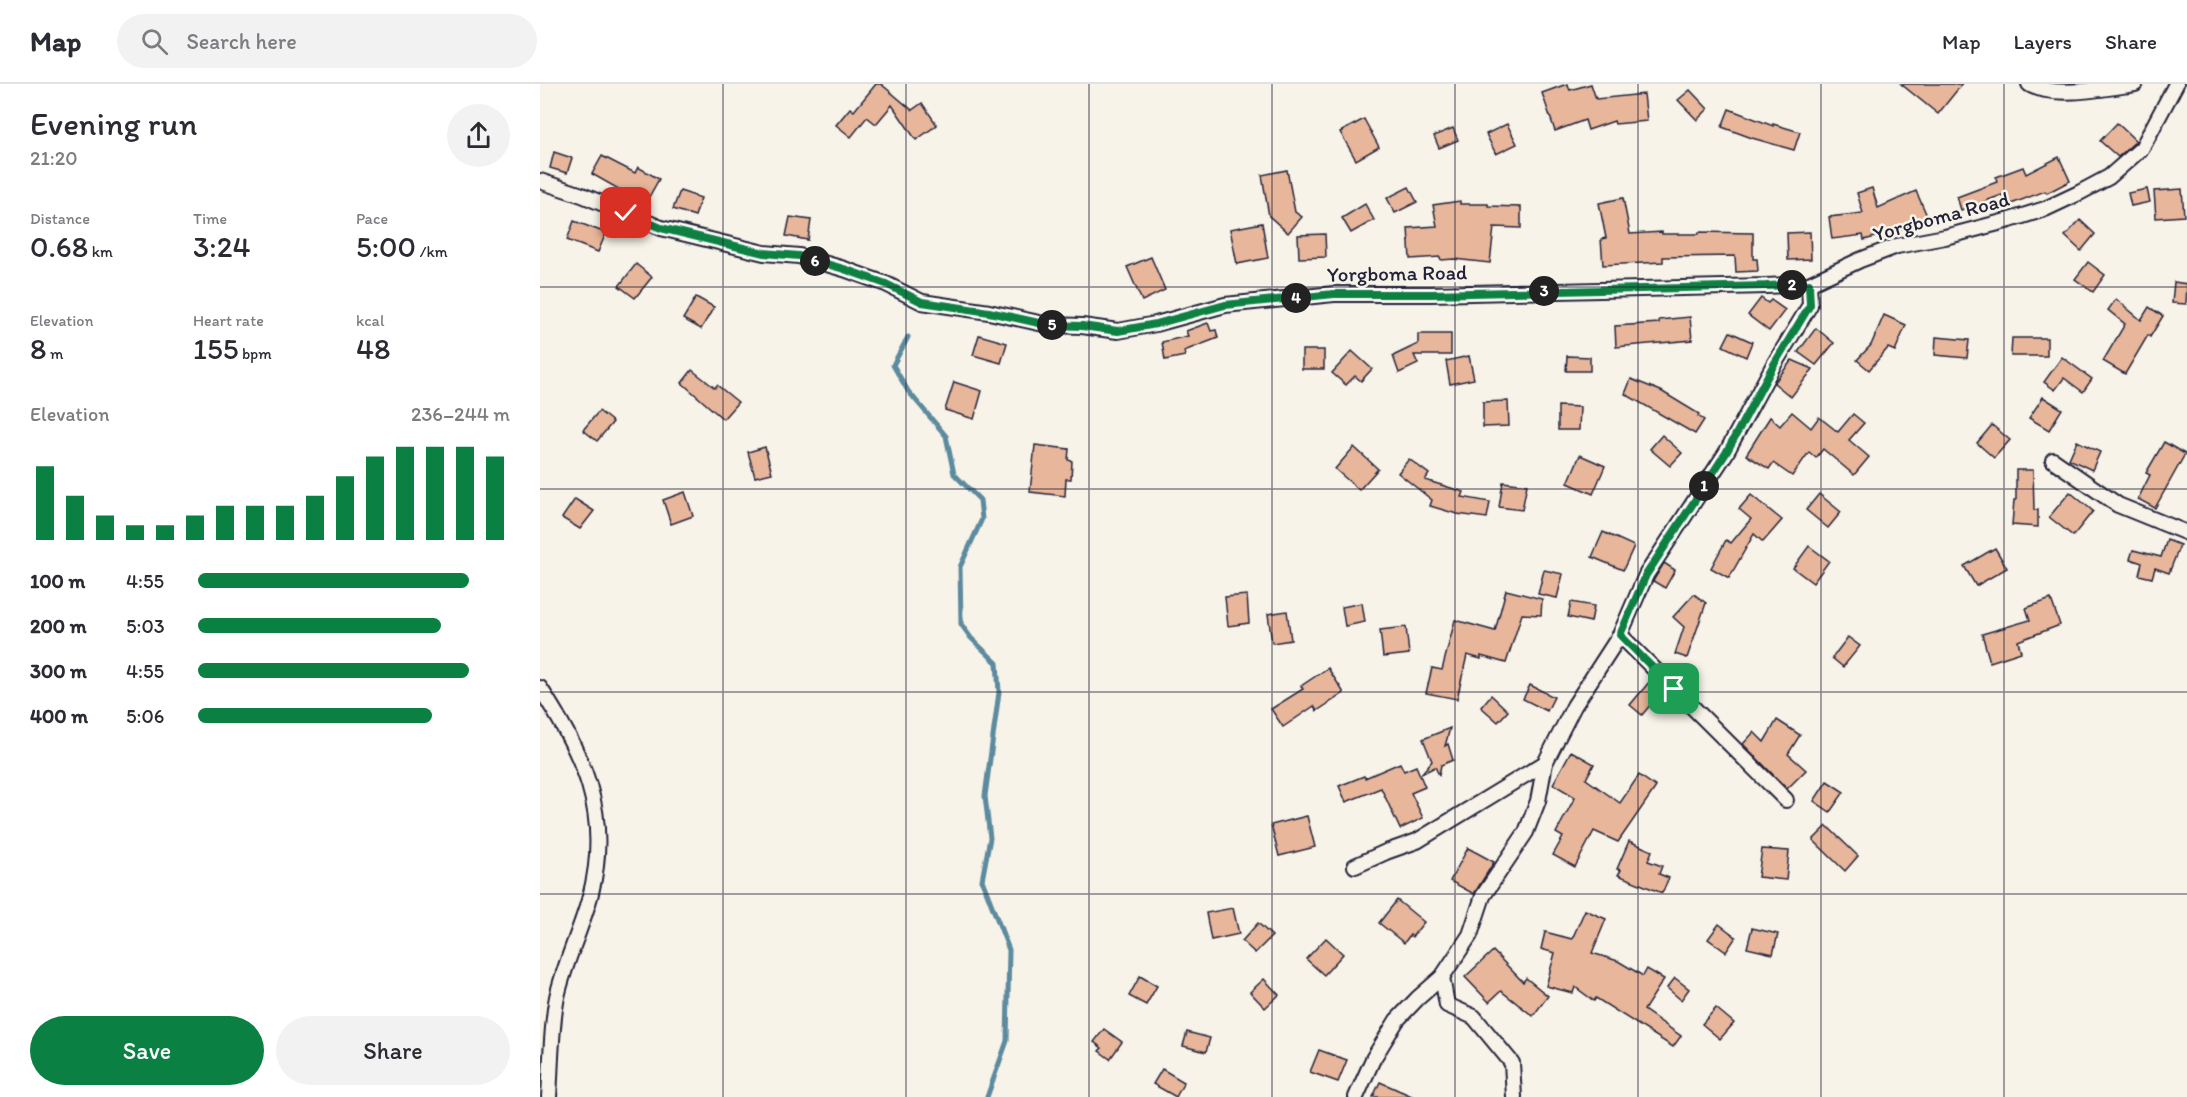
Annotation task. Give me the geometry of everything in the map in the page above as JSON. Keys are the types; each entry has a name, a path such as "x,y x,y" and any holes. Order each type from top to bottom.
{"street":[{"path":"2029,84 2039,90 2090,91 2135,84"},
{"name":"Yorgboma Road","path":"540,181 582,195 661,228 764,253 799,256 886,284 922,302 989,312 1048,325 1082,326 1118,331 1156,324 1225,305 1334,294 1431,294 1809,284 1860,260 1897,246 1945,237 2045,209 2109,177 2142,148 2176,84"},
{"path":"1356,1097 1373,1059 1398,1020 1442,977 1470,936 1483,896 1526,832 1538,801 1545,763 1574,705 1620,635 1646,575 1726,453 1773,366 1810,305 1809,284"},
{"path":"2053,460 2118,506 2187,533"},
{"path":"1620,635 1786,800"},
{"path":"540,688 558,716 582,765 595,805 599,837 591,895 570,951 557,999 549,1097"},
{"path":"1354,866 1417,841 1545,763"},
{"path":"1442,977 1447,1005 1474,1017 1512,1063 1514,1097"}],"building":[{"path":"876,84 881,84 912,110 922,103 937,125 916,140 892,105 876,124 867,117 851,137 836,125 850,108 854,111"},
{"path":"1567,84 1570,90 1591,84 1596,99 1644,94 1647,121 1615,124 1614,121 1588,130 1585,120 1555,131 1542,93"},
{"path":"1901,84 1962,84 1938,114"},
{"path":"1690,90 1708,109 1697,120 1678,100"},
{"path":"1729,109 1773,126 1773,124 1800,132 1794,150 1722,127"},
{"path":"1364,119 1379,147 1356,160 1340,132"},
{"path":"2117,123 2136,141 2118,157 2100,141"},
{"path":"1507,124 1517,144 1496,154 1486,134"},
{"path":"1453,128 1458,140 1439,148 1434,136"},
{"path":"554,152 572,158 567,173 550,168"},
{"path":"602,156 635,173 638,167 659,179 645,204 592,174"},
{"path":"2059,157 2070,181 2047,193 2045,191 2006,206 2002,195 1961,210 1957,197 1997,182 1996,177 2023,167 2026,174"},
{"path":"1287,170 1295,212 1302,217 1288,233 1269,216 1262,175"},
{"path":"1409,187 1417,202 1395,213 1387,198"},
{"path":"1872,188 1878,208 1916,191 1928,218 1898,231 1864,240 1863,235 1832,239 1829,217 1863,213 1857,193"},
{"path":"2147,189 2150,202 2131,206 2128,193"},
{"path":"2182,189 2184,216 2156,218 2154,191"},
{"path":"680,191 701,198 695,216 673,209"},
{"path":"1623,198 1630,234 1753,233 1753,259 1757,259 1758,271 1736,272 1735,256 1663,257 1663,262 1603,265 1601,239 1606,238 1599,203"},
{"path":"1460,201 1460,204 1521,207 1521,228 1494,227 1490,263 1441,260 1440,257 1410,259 1408,228 1437,226 1433,205"},
{"path":"1365,204 1374,220 1351,233 1342,218"},
{"path":"790,217 811,220 808,240 786,236"},
{"path":"2080,220 2095,234 2081,251 2065,236"},
{"path":"574,221 606,233 598,252 567,240"},
{"path":"1262,223 1268,258 1237,264 1230,229"},
{"path":"1810,232 1811,259 1788,260 1787,233"},
{"path":"1325,234 1326,257 1299,258 1298,235"},
{"path":"1151,257 1165,290 1142,301 1127,267"},
{"path":"2088,262 2105,275 2093,292 2075,279"},
{"path":"636,264 652,277 635,298 619,286"},
{"path":"2174,282 2187,284 2186,304 2172,303"},
{"path":"696,297 714,307 701,329 683,319"},
{"path":"1761,298 1768,303 1771,300 1785,310 1769,331 1748,315"},
{"path":"2116,299 2141,320 2149,307 2163,316 2150,337 2148,335 2125,374 2103,361 2125,324 2108,310"},
{"path":"1884,315 1906,325 1895,351 1888,348 1869,370 1857,360 1871,345"},
{"path":"1690,317 1692,340 1616,347 1615,326 1659,323 1659,320"},
{"path":"1208,323 1211,331 1216,330 1218,338 1184,351 1185,356 1165,360 1162,342 1188,336 1186,331"},
{"path":"1816,328 1834,343 1816,365 1798,352"},
{"path":"1730,332 1752,342 1746,357 1723,346"},
{"path":"1418,334 1451,334 1451,355 1414,355 1418,364 1399,373 1393,356 1418,344"},
{"path":"979,335 1007,343 1001,363 973,355"},
{"path":"1936,337 1969,340 1967,358 1935,355"},
{"path":"2012,338 2047,338 2047,356 2011,356"},
{"path":"1302,350 1324,350 1324,369 1302,369"},
{"path":"1352,351 1372,369 1361,381 1355,376 1346,385 1332,373"},
{"path":"1469,356 1474,379 1450,384 1446,361"},
{"path":"1567,356 1590,357 1590,371 1566,371"},
{"path":"2062,357 2092,379 2083,392 2064,378 2055,390 2044,382"},
{"path":"1792,360 1813,369 1791,397 1774,383"},
{"path":"692,370 715,388 717,385 738,402 723,419 682,383"},
{"path":"1631,379 1661,391 1699,414 1698,416 1704,420 1695,434 1625,394"},
{"path":"954,382 982,391 974,419 945,410"},
{"path":"2043,397 2062,409 2049,430 2029,418"},
{"path":"1508,401 1509,426 1483,427 1483,402"},
{"path":"1558,406 1580,407 1579,430 1558,430"},
{"path":"599,411 613,422 597,441 583,430"},
{"path":"1792,412 1811,428 1819,417 1838,432 1853,414 1864,423 1849,440 1869,457 1854,475 1823,449 1816,458 1809,452 1792,476 1773,463 1769,469 1746,455 1770,417 1780,426"},
{"path":"1992,425 2010,440 1994,458 1977,443"},
{"path":"1662,435 1682,453 1670,466 1650,449"},
{"path":"2077,441 2100,452 2092,470 2069,459"},
{"path":"2164,442 2185,454 2155,508 2138,499 2150,475 2146,473"},
{"path":"1035,445 1069,449 1068,460 1072,461 1071,479 1066,479 1065,496 1030,492"},
{"path":"765,447 772,473 755,477 748,452"},
{"path":"1354,447 1378,469 1359,490 1335,469"},
{"path":"1580,455 1605,466 1593,494 1568,483"},
{"path":"1409,459 1429,474 1425,480 1464,492 1462,497 1490,502 1487,518 1457,514 1430,506 1432,500 1398,473"},
{"path":"2016,470 2033,470 2034,510 2038,510 2038,527 2012,525 2014,500 2016,500"},
{"path":"1503,482 1527,485 1522,510 1499,507"},
{"path":"685,492 693,516 671,524 663,500"},
{"path":"2070,492 2093,511 2073,536 2049,517"},
{"path":"1819,494 1841,512 1828,528 1806,510"},
{"path":"1751,495 1782,520 1763,542 1754,534 1729,578 1711,568 1726,540 1731,543 1751,519 1739,509"},
{"path":"575,499 594,511 580,529 562,518"},
{"path":"1603,532 1634,546 1623,570 1592,557"},
{"path":"2167,540 2180,545 2169,573 2155,568 2152,578 2139,575 2142,563 2130,559 2133,550 2161,557"},
{"path":"1809,546 1829,561 1813,583 1793,568"},
{"path":"1995,548 2007,568 1976,586 1964,566"},
{"path":"1664,563 1675,570 1665,588 1653,581"},
{"path":"1544,570 1563,574 1557,598 1538,594"},
{"path":"1506,590 1542,599 1541,615 1522,614 1506,663 1481,656 1481,659 1467,655 1457,699 1426,693 1432,668 1442,670 1455,620 1495,631"},
{"path":"1694,594 1706,603 1687,658 1675,654 1684,627 1673,617"},
{"path":"1247,595 1249,623 1228,626 1225,597"},
{"path":"2051,599 2060,625 2018,641 2021,652 1990,662 1982,634 2030,620 2026,608"},
{"path":"1571,602 1594,606 1591,622 1568,617"},
{"path":"1362,603 1365,622 1345,626 1342,607"},
{"path":"1287,611 1291,640 1272,643 1268,614"},
{"path":"1406,627 1409,654 1383,657 1380,630"},
{"path":"1848,637 1860,646 1843,667 1832,658"},
{"path":"1328,668 1344,693 1317,711 1314,706 1283,727 1271,709 1303,689 1301,686"},
{"path":"1650,681 1662,691 1642,715 1630,705"},
{"path":"1530,685 1554,697 1547,711 1523,699"},
{"path":"1491,695 1508,711 1498,722 1481,707"},
{"path":"1777,720 1800,735 1788,754 1806,770 1787,789 1743,744 1754,732 1764,742"},
{"path":"1450,728 1445,746 1448,744 1453,760 1441,765 1439,775 1435,767 1421,774 1432,761 1423,739"},
{"path":"1571,751 1594,764 1586,779 1620,803 1639,775 1656,787 1618,842 1594,831 1575,867 1553,855 1563,837 1556,833 1575,797 1553,784"},
{"path":"1400,763 1404,771 1416,766 1425,787 1411,793 1423,818 1400,829 1381,788 1346,802 1339,786"},
{"path":"1827,781 1844,792 1830,812 1814,801"},
{"path":"1307,816 1315,847 1279,856 1271,825"},
{"path":"1827,826 1858,856 1845,871 1813,840"},
{"path":"1629,841 1652,851 1648,861 1662,866 1659,874 1669,878 1662,893 1618,875 1621,870 1617,869"},
{"path":"1468,848 1494,862 1474,894 1450,881"},
{"path":"1762,849 1789,851 1786,880 1758,877"},
{"path":"1397,900 1424,922 1404,943 1379,923"},
{"path":"1233,908 1239,934 1211,940 1206,913"},
{"path":"1585,910 1606,919 1592,953 1618,961 1643,976 1647,969 1664,979 1644,1010 1681,1036 1673,1047 1596,998 1594,1001 1575,987 1573,993 1546,986 1555,953 1541,949 1545,932 1572,939"},
{"path":"1258,923 1272,936 1255,953 1242,941"},
{"path":"1719,924 1736,937 1726,952 1708,939"},
{"path":"1752,928 1778,934 1773,954 1747,948"},
{"path":"1326,938 1343,954 1324,975 1306,959"},
{"path":"1493,951 1523,982 1526,978 1548,996 1533,1016 1501,991 1489,1002 1465,977"},
{"path":"1140,976 1157,986 1146,1005 1129,996"},
{"path":"1675,978 1689,989 1681,1000 1667,988"},
{"path":"1264,979 1279,995 1265,1008 1250,992"},
{"path":"1716,1008 1734,1023 1720,1039 1702,1024"},
{"path":"1104,1029 1122,1042 1110,1059 1099,1051 1102,1048 1094,1042"},
{"path":"1187,1032 1210,1038 1206,1052 1183,1046"},
{"path":"1319,1050 1347,1060 1338,1082 1310,1072"},
{"path":"1162,1069 1184,1082 1176,1097 1153,1084"},
{"path":"1380,1082 1414,1097 1373,1097"}],"waterway":[{"path":"908,337 893,365 908,391 946,436 954,474 980,500 982,519 960,567 961,624 971,638 997,663 999,692 985,796 990,838 982,880 1009,950 1007,1041 987,1097"}],"route":[{"path":"626,213 661,228 764,253 799,256 844,269 886,284 922,302 989,312 1048,325 1082,326 1118,331 1156,324 1225,305 1334,294 1431,294 1809,284 1810,305 1773,366 1726,453 1646,575 1620,635 1674,689"}]}
